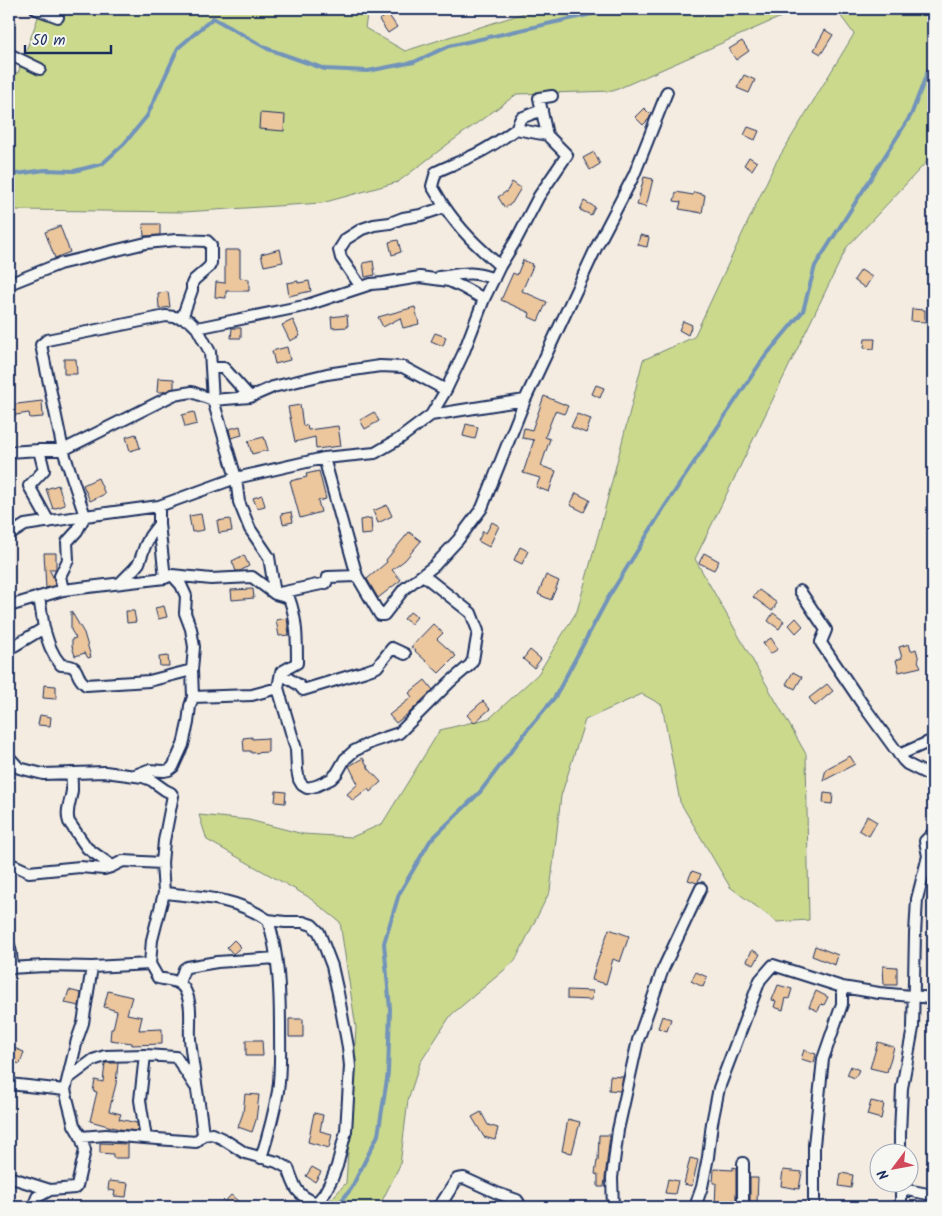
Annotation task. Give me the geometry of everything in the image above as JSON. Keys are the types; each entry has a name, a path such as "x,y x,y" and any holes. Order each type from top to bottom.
{"street":[{"path":"36,9 58,17"},
{"path":"9,54 40,69"},
{"path":"324,458 357,576 379,614 381,616 384,615 404,589 434,566 458,540 482,508 525,400 597,246 634,176 667,92"},
{"path":"548,136 539,98 552,96"},
{"path":"500,266 475,244 456,223 432,186 436,172 486,149 516,129 522,118 542,110"},
{"path":"9,535 25,525 159,506 236,478 324,458 376,454 432,415 463,354 484,299 500,266 539,196 567,154 548,136 516,129"},
{"path":"361,287 341,258 338,250 346,239 362,229 421,215 444,206"},
{"path":"9,284 59,264 146,243 176,240 207,241 211,245 211,264 194,280 182,318"},
{"path":"197,328 304,306 371,284 465,273 481,274 494,279"},
{"path":"432,278 464,288 484,299"},
{"path":"63,590 60,576 68,560 67,542 77,531 85,516 63,450 41,348 43,342 166,316 182,318 190,321 197,328 210,352 250,397"},
{"path":"210,352 213,400 236,478 239,502 250,529 269,557 275,594"},
{"path":"9,452 63,450 173,395 192,392 213,400 250,397 273,387 327,374 380,366 403,367 446,390"},
{"path":"211,368 224,368"},
{"path":"432,415 525,400"},
{"path":"39,450 44,470 29,486 48,522"},
{"path":"135,776 148,770 164,771 173,767 183,745 193,697 192,670 194,647 191,629 185,613 186,596 181,585 169,576 159,524 159,506"},
{"path":"121,582 134,570 150,536 159,524"},
{"path":"9,606 63,590 108,586 121,582 169,576 211,579 252,577 275,594 289,598 294,610 297,633 297,663 281,672 278,688 296,749 299,780 307,788 331,779 337,773 344,759 354,751 372,742 399,733 450,682 470,666 473,660 478,631 471,613 423,575"},
{"path":"275,594 326,583 328,576 357,576"},
{"path":"800,590 826,630 821,642 862,705 907,764 933,777"},
{"path":"39,597 44,628 54,657 61,665 74,667 86,685 149,681 192,670"},
{"path":"9,649 44,628"},
{"path":"281,674 299,685 303,690 377,666 392,648 405,654"},
{"path":"193,697 252,695 278,688"},
{"path":"900,755 933,740"},
{"path":"9,757 19,768 43,774 105,772 135,776 151,780 173,796 164,841 162,863 164,893 152,940 150,964 158,978 179,983 185,990 190,1008 190,1038 203,1135"},
{"path":"72,774 72,791 67,817 69,822 87,848 108,863 110,867"},
{"path":"900,1144 902,1088 913,1028 914,934 917,899 928,856 924,841 933,833"},
{"path":"9,864 29,872 80,867 98,869 110,867 123,861 162,863"},
{"path":"612,1207 612,1178 618,1130 638,1040 663,970 701,888"},
{"path":"81,1137 106,1134 196,1142 203,1135 212,1134 245,1153 277,1162 288,1168 296,1190 314,1202 318,1201 324,1194 336,1166 346,1131 350,1066 332,966 319,932 312,925 303,922 268,920 247,908 214,898 164,893"},
{"path":"261,1158 274,1114 280,1071 280,1005 273,936 268,920"},
{"path":"9,946 11,953 10,968 150,964"},
{"path":"179,983 184,968 187,967 217,962 276,958"},
{"path":"695,1207 702,1187 708,1158 719,1088 760,980 773,965 842,987 933,998"},
{"path":"9,1177 50,1190 72,1190 78,1186 85,1150 81,1137 74,1126 65,1090 82,1023 92,967"},
{"path":"814,1207 814,1145 823,1060 842,1004 842,987"},
{"path":"69,1078 93,1060 104,1056 145,1055 176,1057 198,1090"},
{"path":"145,1055 140,1100 146,1138"},
{"path":"9,1084 65,1090"},
{"path":"743,1163 743,1207"},
{"path":"437,1207 441,1204 457,1179 464,1178 516,1200 519,1203 517,1207"},
{"path":"33,1207 37,1196 50,1190"},
{"path":"920,1192 933,1196"},
{"path":"901,1207 902,1194"}],"green space":[{"path":"41,9 368,9 365,28 405,51 537,9 799,9 613,91 517,94 398,182 322,203 184,212 17,210 9,213 9,72 18,73"},
{"path":"813,9 933,9 933,155 847,247 695,559 806,754 809,920 777,922 730,887 680,802 662,705 642,694 585,720 561,796 550,891 515,961 451,1015 420,1063 408,1100 400,1165 379,1207 324,1207 346,1183 356,1028 340,922 307,896 207,840 199,815 249,820 303,834 352,837 382,824 440,730 490,718 538,674 577,611 643,360 694,337 775,164 854,34 837,11"}],"building":[{"path":"388,14 397,27 388,33 379,20"},
{"path":"825,30 833,35 821,54 814,50"},
{"path":"742,41 749,51 736,60 729,49"},
{"path":"744,75 755,80 749,93 737,88"},
{"path":"644,108 651,115 643,125 635,117"},
{"path":"260,113 285,115 284,131 259,129"},
{"path":"748,127 759,131 755,140 744,135"},
{"path":"594,152 600,164 590,170 583,158"},
{"path":"749,157 757,162 752,170 744,165"},
{"path":"644,177 653,179 646,207 637,205"},
{"path":"512,182 521,188 512,203 505,208 498,197 507,191"},
{"path":"676,192 693,195 694,192 705,195 702,213 679,209 681,202 674,201"},
{"path":"584,201 595,207 591,215 580,210"},
{"path":"143,224 160,224 160,235 144,236"},
{"path":"60,226 70,252 55,258 45,232"},
{"path":"640,235 649,237 647,247 638,245"},
{"path":"398,240 401,252 392,255 389,242"},
{"path":"280,249 283,262 264,266 261,254"},
{"path":"225,250 240,250 240,278 249,279 249,291 226,291 226,298 215,297 216,282 225,283"},
{"path":"523,260 533,266 522,291 547,302 538,321 529,317 530,313 501,300 513,273 517,275"},
{"path":"373,261 375,275 365,277 363,263"},
{"path":"861,270 872,277 865,288 854,280"},
{"path":"298,281 298,283 309,281 311,291 289,296 287,283"},
{"path":"168,292 170,307 159,309 158,293"},
{"path":"415,307 419,324 403,328 400,318 383,327 378,317"},
{"path":"912,309 925,310 925,322 911,321"},
{"path":"347,315 348,327 332,328 331,317"},
{"path":"293,320 300,336 290,341 282,325"},
{"path":"683,321 692,325 688,335 679,330"},
{"path":"232,328 241,328 241,338 231,338"},
{"path":"435,333 446,337 443,346 431,341"},
{"path":"865,339 875,339 874,349 864,348"},
{"path":"287,347 290,360 275,364 272,351"},
{"path":"64,359 76,359 77,374 64,374"},
{"path":"158,378 174,379 174,388 157,392"},
{"path":"596,385 604,388 600,398 592,394"},
{"path":"544,396 568,406 564,414 555,411 545,437 550,439 541,466 556,471 549,492 536,487 540,478 523,473 534,440 522,438 524,428 532,430"},
{"path":"42,401 43,417 30,418 29,413 9,416 9,405"},
{"path":"300,405 303,426 307,425 308,430 338,426 341,446 316,449 315,437 295,442 288,407"},
{"path":"194,412 197,424 185,427 182,415"},
{"path":"374,412 379,421 365,429 360,420"},
{"path":"577,414 591,419 586,433 571,427"},
{"path":"466,424 478,427 475,439 463,436"},
{"path":"240,426 242,435 231,438 229,429"},
{"path":"136,434 140,448 130,451 126,437"},
{"path":"264,437 268,450 252,454 248,441"},
{"path":"319,471 326,499 318,501 321,512 300,518 290,481 307,477 306,474"},
{"path":"98,478 105,494 90,501 83,485"},
{"path":"58,485 65,505 53,509 46,489"},
{"path":"576,493 590,500 584,512 570,505"},
{"path":"262,495 265,506 257,508 253,498"},
{"path":"387,505 392,516 378,523 373,511"},
{"path":"291,512 293,522 283,524 281,514"},
{"path":"201,514 204,530 192,532 189,516"},
{"path":"371,518 372,534 361,535 360,520"},
{"path":"230,519 232,531 219,533 217,521"},
{"path":"492,522 499,526 489,547 478,541 483,531 486,533"},
{"path":"409,532 421,541 405,560 392,570 401,580 378,598 367,579 387,562 386,560"},
{"path":"520,547 528,551 522,564 514,560"},
{"path":"44,553 56,553 56,569 49,569 55,585 46,588"},
{"path":"704,553 719,561 714,570 699,563"},
{"path":"244,555 249,566 236,571 232,561"},
{"path":"546,575 559,581 551,600 538,594"},
{"path":"253,589 254,598 232,600 231,590"},
{"path":"759,590 777,603 772,611 753,597"},
{"path":"164,606 167,617 158,619 155,608"},
{"path":"71,611 84,633 91,657 88,658 85,653 75,656 72,639 76,638 71,630"},
{"path":"126,611 134,611 136,622 127,623"},
{"path":"410,612 417,617 411,624 404,619"},
{"path":"773,613 784,621 779,629 768,621"},
{"path":"287,618 289,635 279,636 276,620"},
{"path":"796,618 803,626 796,633 789,625"},
{"path":"433,624 443,633 437,639 456,656 439,673 411,647"},
{"path":"771,638 778,649 770,654 763,643"},
{"path":"909,644 911,651 916,649 921,667 899,672 896,660 902,658 899,647"},
{"path":"530,650 541,659 534,668 523,659"},
{"path":"168,656 169,666 160,666 159,657"},
{"path":"793,672 802,677 795,689 786,684"},
{"path":"425,680 433,690 396,723 389,715 412,697 409,693"},
{"path":"827,684 833,691 815,706 809,698"},
{"path":"44,685 56,686 56,699 43,698"},
{"path":"483,701 490,709 474,723 467,715"},
{"path":"40,715 51,717 50,726 38,725"},
{"path":"252,737 252,739 268,738 268,752 251,753 251,751 244,751 243,738"},
{"path":"850,756 855,764 823,781 826,769"},
{"path":"363,758 369,769 381,782 370,792 368,789 353,801 347,794 358,784 349,766"},
{"path":"276,791 286,792 285,803 275,802"},
{"path":"824,793 833,794 832,804 823,803"},
{"path":"867,816 877,822 869,836 859,830"},
{"path":"692,871 701,874 697,883 688,880"},
{"path":"609,929 629,936 620,962 613,959 606,984 592,980"},
{"path":"234,940 241,947 233,954 227,947"},
{"path":"815,946 838,955 835,965 812,956"},
{"path":"752,950 760,954 754,965 747,961"},
{"path":"883,966 897,967 897,985 884,985"},
{"path":"696,972 707,977 703,987 691,981"},
{"path":"778,985 792,989 789,999 786,998 783,1010 774,1007 776,1001 772,1000"},
{"path":"69,990 81,993 79,1006 65,1003"},
{"path":"567,990 593,991 592,1000 567,999"},
{"path":"108,991 132,997 127,1014 142,1017 139,1030 162,1029 162,1044 132,1045 132,1043 110,1040 111,1029 113,1029 117,1011 104,1007"},
{"path":"816,991 828,997 824,1005 821,1004 818,1011 809,1007"},
{"path":"662,1016 671,1019 667,1031 658,1028"},
{"path":"289,1019 303,1019 303,1037 289,1037"},
{"path":"246,1040 262,1040 263,1056 246,1056"},
{"path":"878,1042 894,1047 887,1072 870,1068"},
{"path":"14,1048 24,1052 20,1064 10,1061"},
{"path":"804,1050 816,1054 814,1063 801,1059"},
{"path":"105,1063 118,1063 116,1084 109,1111 121,1114 119,1119 137,1123 138,1131 119,1129 90,1121 97,1092 93,1091 95,1080 103,1082"},
{"path":"851,1066 859,1070 855,1078 847,1075"},
{"path":"610,1076 623,1077 620,1091 609,1090"},
{"path":"245,1094 259,1095 256,1120 252,1132 238,1127 243,1113"},
{"path":"871,1101 884,1104 881,1119 867,1115"},
{"path":"481,1112 488,1125 498,1128 495,1140 484,1137 472,1117"},
{"path":"314,1113 323,1115 320,1131 332,1134 329,1148 308,1142"},
{"path":"568,1119 580,1122 572,1153 562,1151"},
{"path":"599,1135 610,1135 604,1187 598,1187 598,1175 595,1174 598,1161"},
{"path":"100,1143 128,1144 128,1158 113,1158 113,1154 100,1153"},
{"path":"690,1158 698,1160 692,1186 684,1184"},
{"path":"312,1167 321,1172 315,1182 306,1176"},
{"path":"733,1167 736,1168 736,1201 732,1200 732,1207 715,1206 716,1183 713,1183 714,1169 733,1170"},
{"path":"783,1170 802,1172 799,1189 781,1186"},
{"path":"841,1173 853,1175 851,1188 839,1186"},
{"path":"750,1178 758,1178 757,1202 750,1202"},
{"path":"668,1179 678,1181 675,1194 665,1193"},
{"path":"109,1181 128,1183 126,1197 114,1196 115,1191 108,1190"},
{"path":"231,1195 245,1207 220,1207"}],"waterway":[{"path":"9,175 45,170 74,171 102,164 124,144 147,116 178,48 213,18 268,49 325,69 368,71 414,62 449,46 608,9"},
{"path":"336,1207 351,1189 378,1135 388,1073 390,1009 384,943 399,894 430,841 480,792 555,697 608,598 665,506 763,359 803,311 815,266 911,115 933,58"}]}
